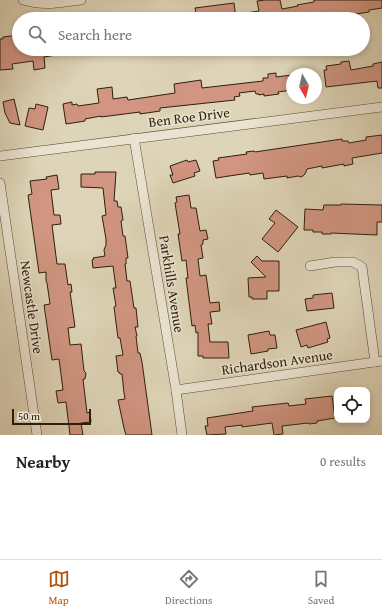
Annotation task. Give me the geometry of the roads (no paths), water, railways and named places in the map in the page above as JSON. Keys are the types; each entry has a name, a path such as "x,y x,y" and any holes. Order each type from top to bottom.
{"street":[{"path":"23,0 32,3 58,3 80,0"},
{"name":"Ben Roe Drive","path":"0,156 382,107"},
{"name":"Parkhills Avenue","path":"134,138 176,390 182,435"},
{"name":"Newcastle Drive","path":"0,183 37,435"},
{"path":"310,266 335,262 353,262 362,267 379,362"},
{"name":"Richardson Avenue","path":"176,390 379,362"}]}
